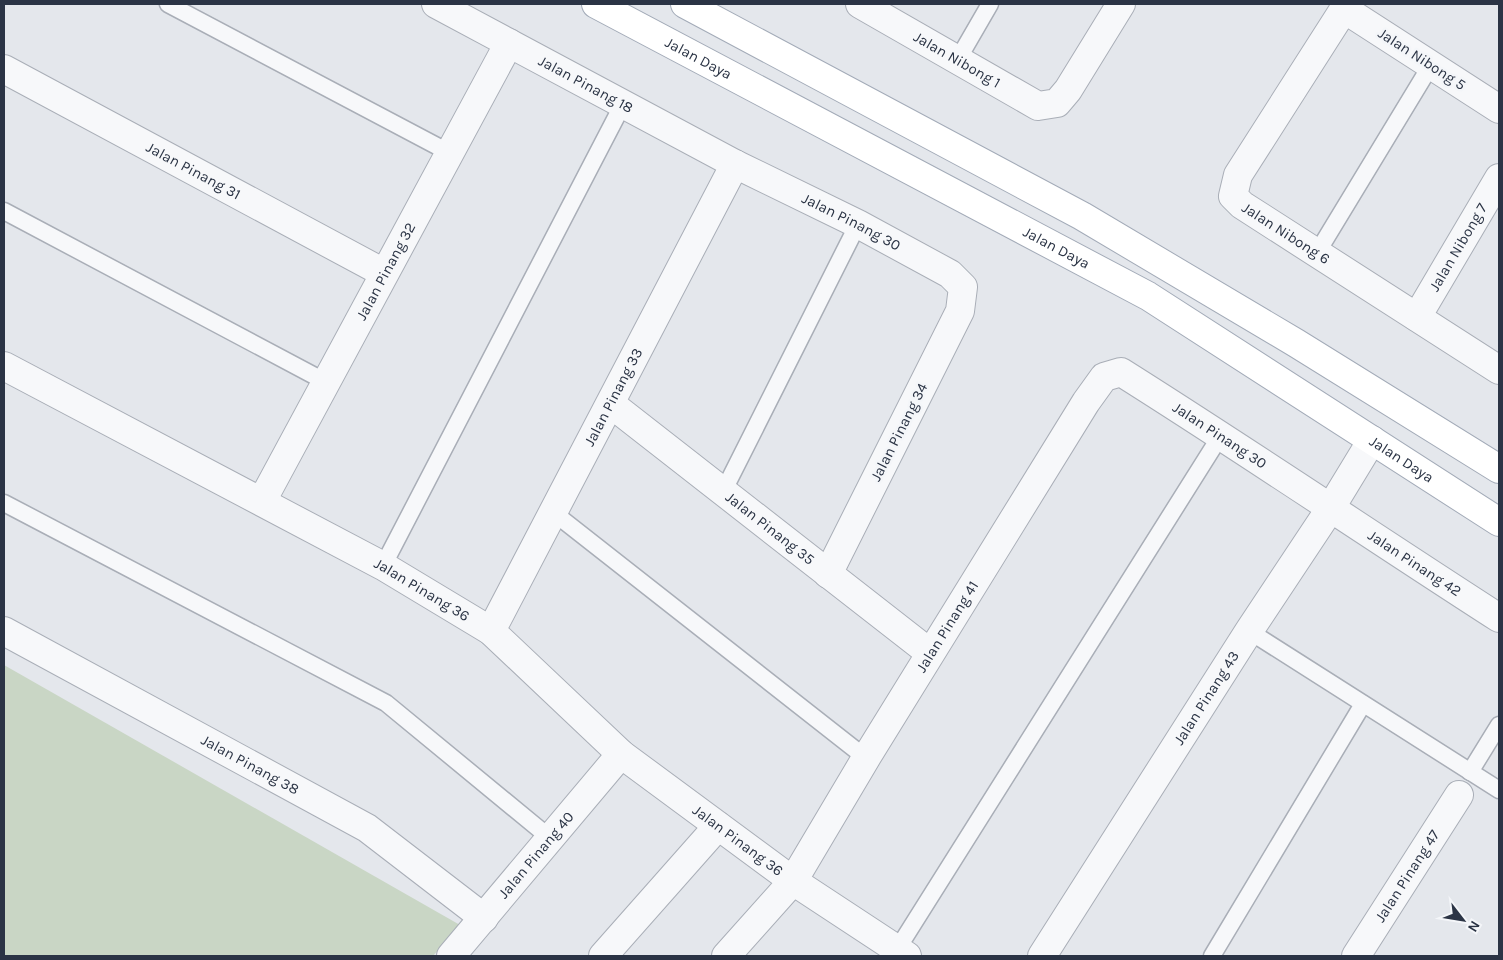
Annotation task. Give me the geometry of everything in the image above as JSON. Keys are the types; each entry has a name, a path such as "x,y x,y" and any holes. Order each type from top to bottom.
{"main road":[{"name":"Jalan Daya","path":"596,4 1148,296 1499,522"},
{"path":"685,4 1082,216 1296,343 1499,470"}],"street":[{"name":"Jalan Pinang 18","path":"436,4 735,164"},
{"name":"Jalan Nibong 1","path":"860,4 1038,106 1057,102 1068,90 1121,4"},
{"name":"Jalan Nibong 5","path":"1344,9 1499,109"},
{"name":"Jalan Nibong 6","path":"1344,9 1238,175 1233,196 1242,205 1499,370"},
{"name":"Jalan Pinang 32","path":"262,500 510,43"},
{"name":"Jalan Pinang 31","path":"4,69 384,273"},
{"name":"Jalan Pinang 30","path":"735,164 858,224 950,274 963,287"},
{"name":"Jalan Pinang 33","path":"491,631 735,164"},
{"name":"Jalan Nibong 7","path":"1417,317 1499,178"},
{"name":"Jalan Pinang 34","path":"828,574 960,311 963,287"},
{"name":"Jalan Pinang 36","path":"4,366 262,500 383,566 491,631 621,754 793,881 899,954"},
{"name":"Jalan Pinang 30","path":"1104,377 1121,372 1221,435 1330,509"},
{"name":"Jalan Pinang 41","path":"726,956 793,881 930,653 1086,402 1104,377"},
{"name":"Jalan Pinang 35","path":"611,404 930,653"},
{"name":"Jalan Pinang 43","path":"1042,956 1249,631 1330,509 1372,440"},
{"name":"Jalan Pinang 42","path":"1330,509 1499,618"},
{"name":"Jalan Pinang 38","path":"4,631 367,828 484,918"},
{"name":"Jalan Pinang 40","path":"462,952 484,918 621,754"},
{"name":"Jalan Pinang 47","path":"1356,956 1464,783"},
{"path":"603,956 718,826"}],"lane":[{"path":"168,4 450,153"},
{"path":"957,61 990,4"},
{"path":"1317,253 1431,65"},
{"path":"383,566 623,104"},
{"path":"4,211 326,382"},
{"path":"723,492 858,224"},
{"path":"899,954 1221,435"},
{"path":"4,503 386,703 550,838"},
{"path":"554,513 866,758"},
{"path":"1249,631 1363,704 1464,783 1499,790"},
{"path":"1212,956 1363,704"},
{"path":"1464,783 1499,726"}],"green space":[{"path":"4,665 460,925 433,956 4,956"}]}
